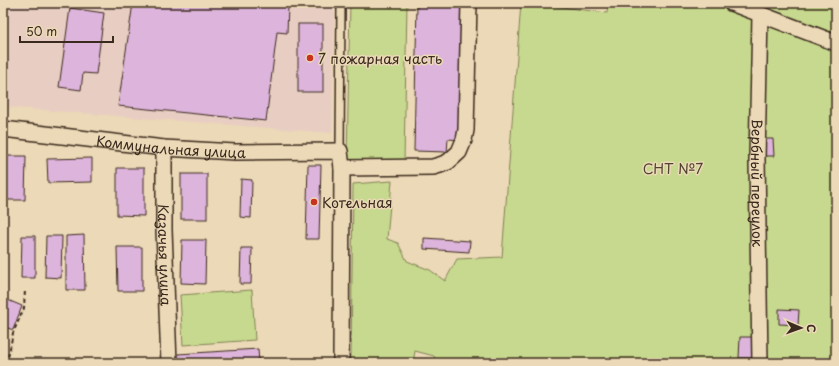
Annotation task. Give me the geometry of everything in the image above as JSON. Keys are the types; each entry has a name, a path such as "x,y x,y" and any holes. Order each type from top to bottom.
{"street":[{"path":"342,168 433,167 448,162 459,152 466,130 470,3"},
{"path":"731,3 760,9 836,42"},
{"name":"Вербный переулок","path":"760,9 757,159 760,363"},
{"name":"Коммунальная улица","path":"3,129 164,148 235,152 340,151"},
{"name":"Казачья улица","path":"164,148 164,230 169,363"},
{"path":"340,151 342,168 341,363"}],"lane":[{"path":"340,151 341,3"}],"path":[{"path":"6,363 13,333 24,308 25,290"}],"shaded area":[{"path":"3,3 335,3 332,133 3,107"}],"green space":[{"path":"350,3 407,3 404,161 347,160"},
{"name":"СНТ №7","path":"521,3 607,13 608,3 836,3 836,363 437,363 434,356 415,351 413,363 351,363 353,184 392,181 387,239 398,243 407,261 430,270 445,281 457,259 502,257"},
{"path":"252,290 255,340 183,345 180,295"}],"building":[{"path":"133,3 306,3 306,8 288,6 287,33 277,32 266,121 118,106"},
{"path":"417,3 464,3 461,140 448,139 447,152 414,151"},
{"path":"70,8 104,13 96,74 83,73 81,90 59,87"},
{"name":"7 пожарная часть","path":"298,24 323,24 323,92 298,92"},
{"path":"761,139 773,139 774,156 761,156"},
{"path":"3,156 26,156 25,200 3,200"},
{"path":"92,158 92,182 48,183 47,159"},
{"name":"Котельная","path":"308,165 321,165 319,239 306,239"},
{"path":"117,168 144,168 144,216 117,215"},
{"path":"181,174 207,174 207,219 181,219"},
{"path":"241,179 252,180 251,218 240,217"},
{"path":"84,235 85,290 66,290 66,236"},
{"path":"22,236 35,236 35,278 21,278"},
{"path":"46,236 62,236 61,278 45,277"},
{"path":"424,238 470,241 469,252 424,249"},
{"path":"182,240 206,240 205,284 181,283"},
{"path":"117,247 142,247 142,291 118,291"},
{"path":"241,248 252,248 251,284 240,284"},
{"path":"3,298 22,306 13,330 3,326"},
{"path":"779,309 799,310 798,325 779,324"},
{"path":"740,337 755,337 755,358 739,358"},
{"path":"258,349 259,363 179,363 178,354"}],"place":[{"name":"7 пожарная часть","path":"310,58"},
{"name":"Котельная","path":"314,202"}]}
